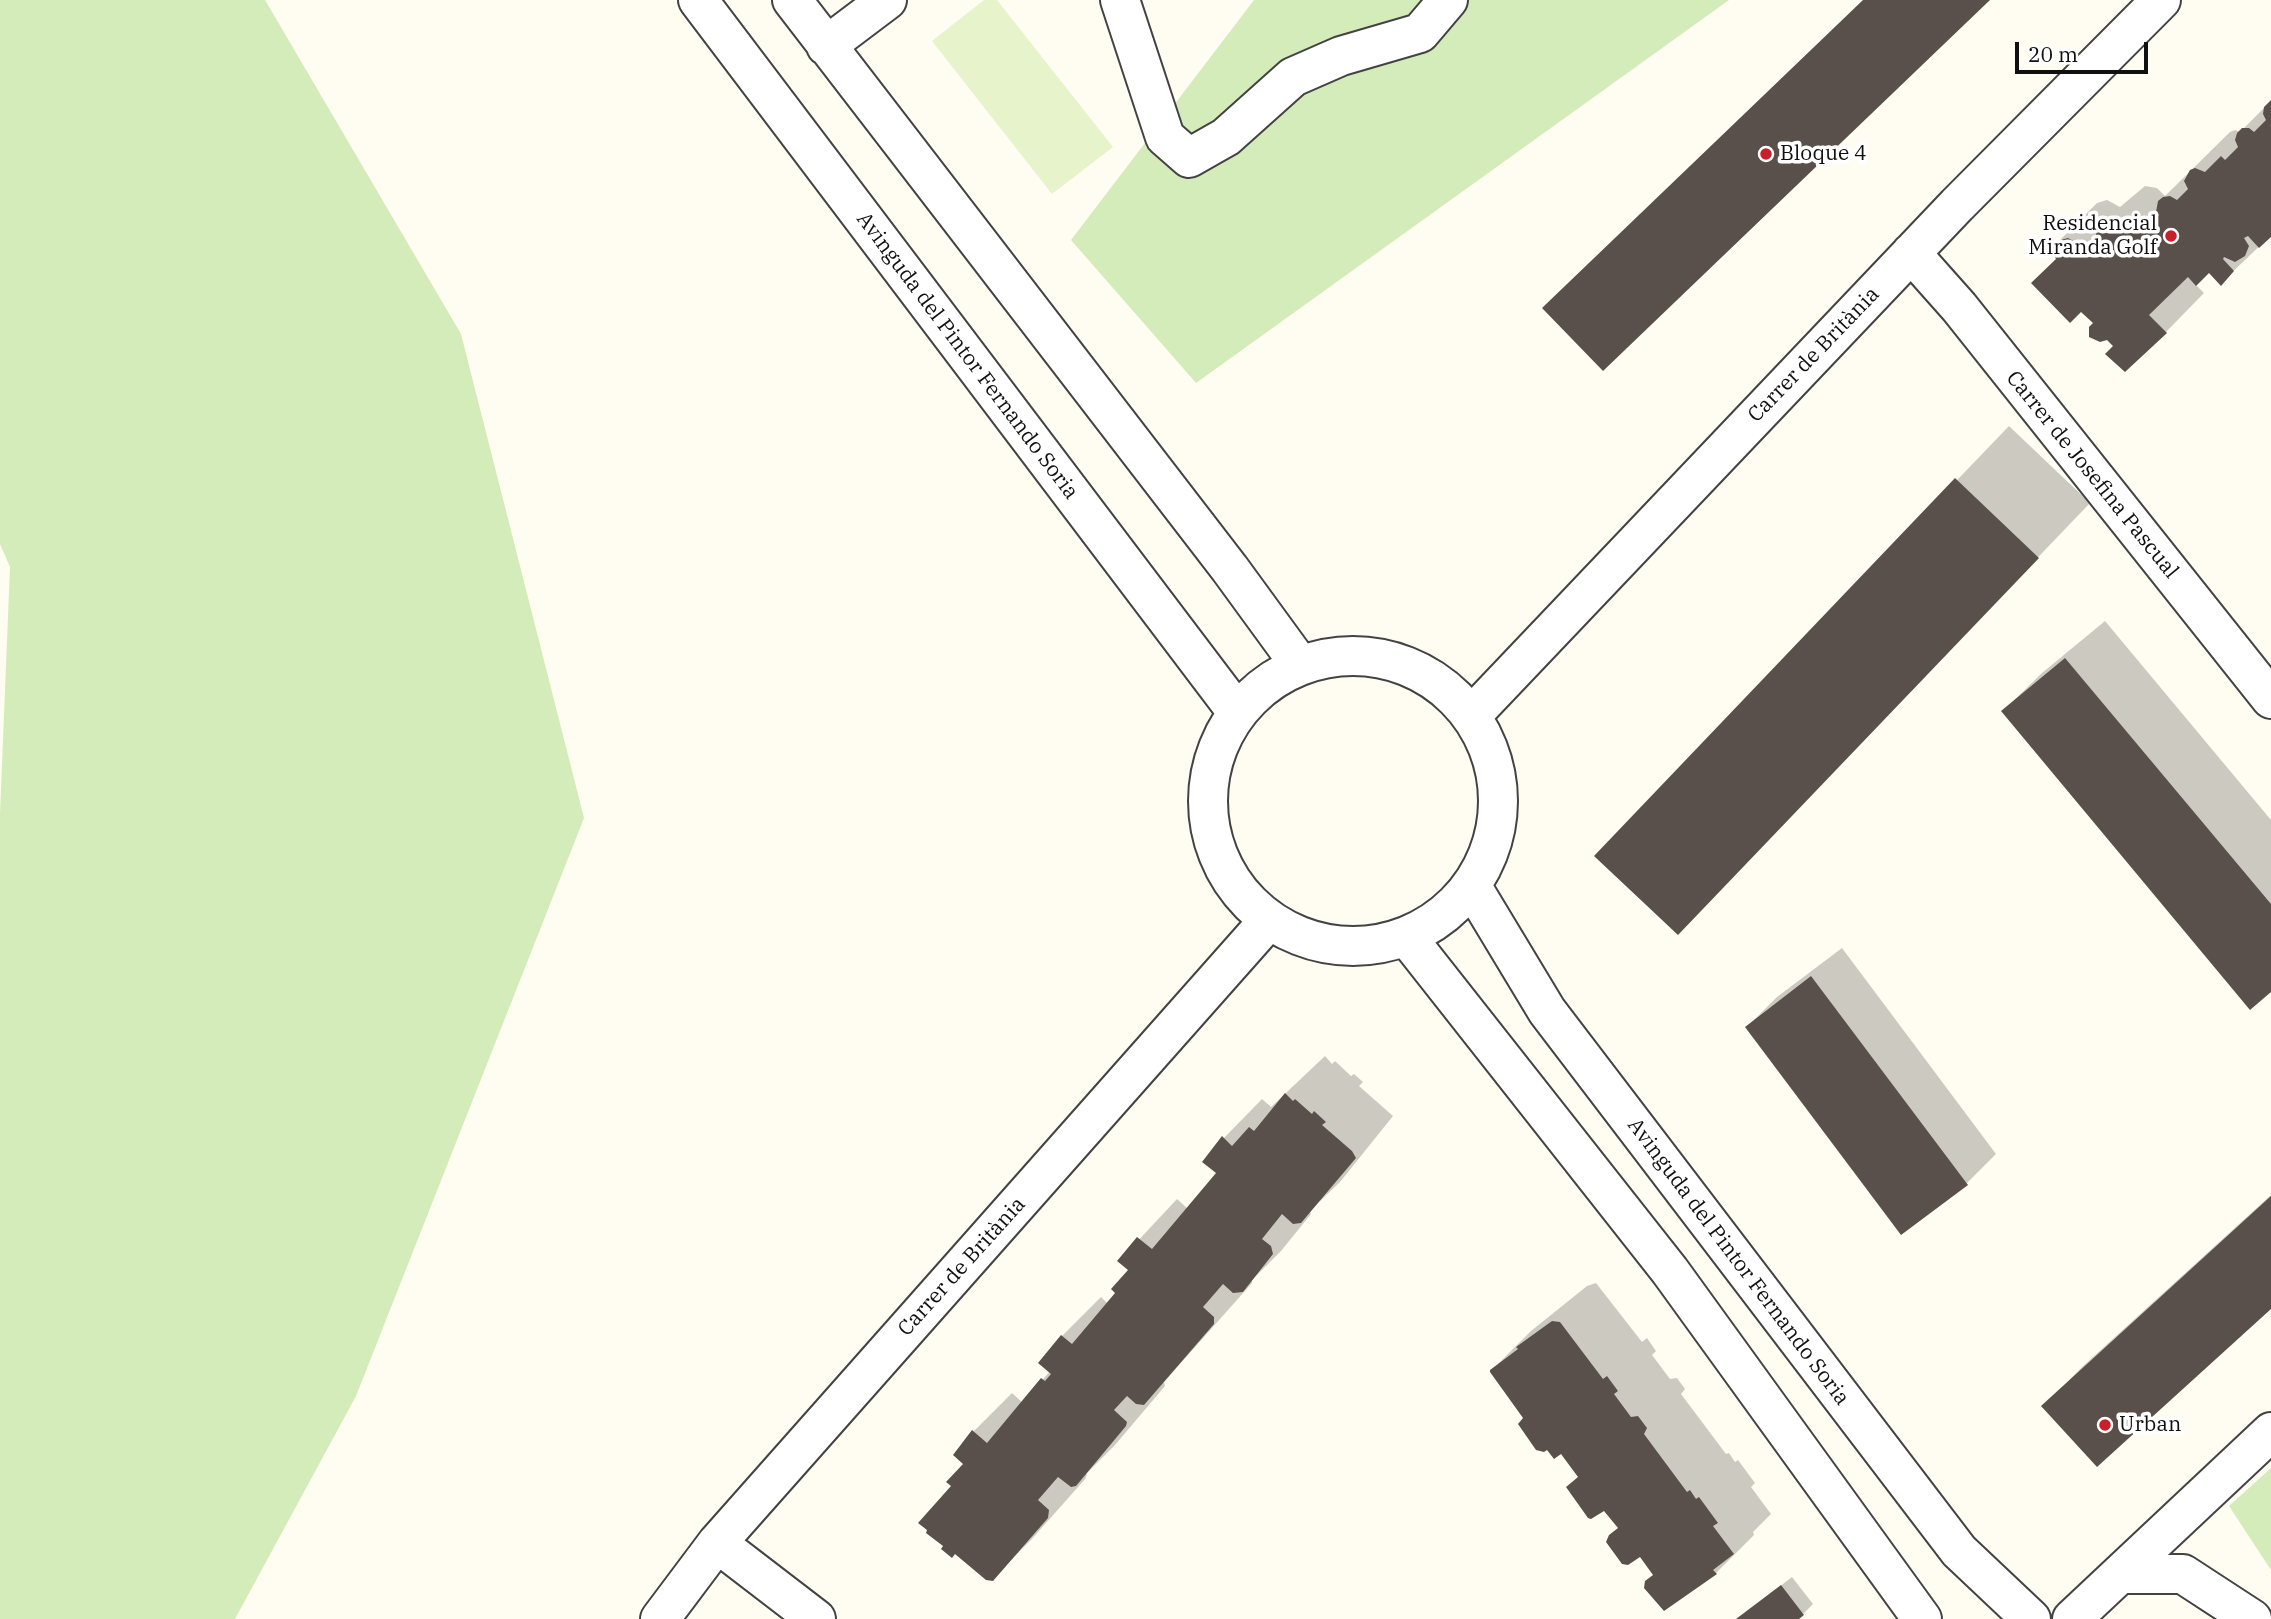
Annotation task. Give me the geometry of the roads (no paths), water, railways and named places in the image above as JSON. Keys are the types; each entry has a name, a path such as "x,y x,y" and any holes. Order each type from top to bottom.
{"street":[{"name":"Avinguda del Pintor Fernando Soria","path":"698,0 1237,712"},
{"path":"792,0 1230,569 1300,665"},
{"path":"826,46 887,0"},
{"path":"1120,0 1165,136 1189,158 1226,137 1293,77 1341,56 1420,33 1448,0"},
{"name":"Carrer de Britània","path":"1472,715 1912,253 2161,0"},
{"name":"Carrer de Josefina Pascual","path":"1912,253 1976,329 2271,699"},
{"path":"1348,655 1395,661 1437,682 1472,715 1492,756 1499,800 1492,845 1472,885 1443,916 1406,936 1360,946 1312,941 1269,920 1235,888 1214,846 1207,800 1215,754 1237,712 1266,684 1300,665 1348,655"},
{"name":"Avinguda del Pintor Fernando Soria","path":"1472,885 1547,1011 1959,1551 2031,1619"},
{"name":"Carrer de Britània","path":"660,1619 717,1543 1269,920"},
{"path":"1406,936 1670,1271 1922,1619"},
{"path":"2072,1619 2271,1432"},
{"path":"717,1543 816,1619"},
{"path":"2121,1574 2183,1574 2252,1619"}],"place":[{"name":"Bloque 4","path":"1766,154"},
{"name":"Residencial Miranda Golf","path":"2171,236"},
{"name":"Urban","path":"2105,1425"}]}
